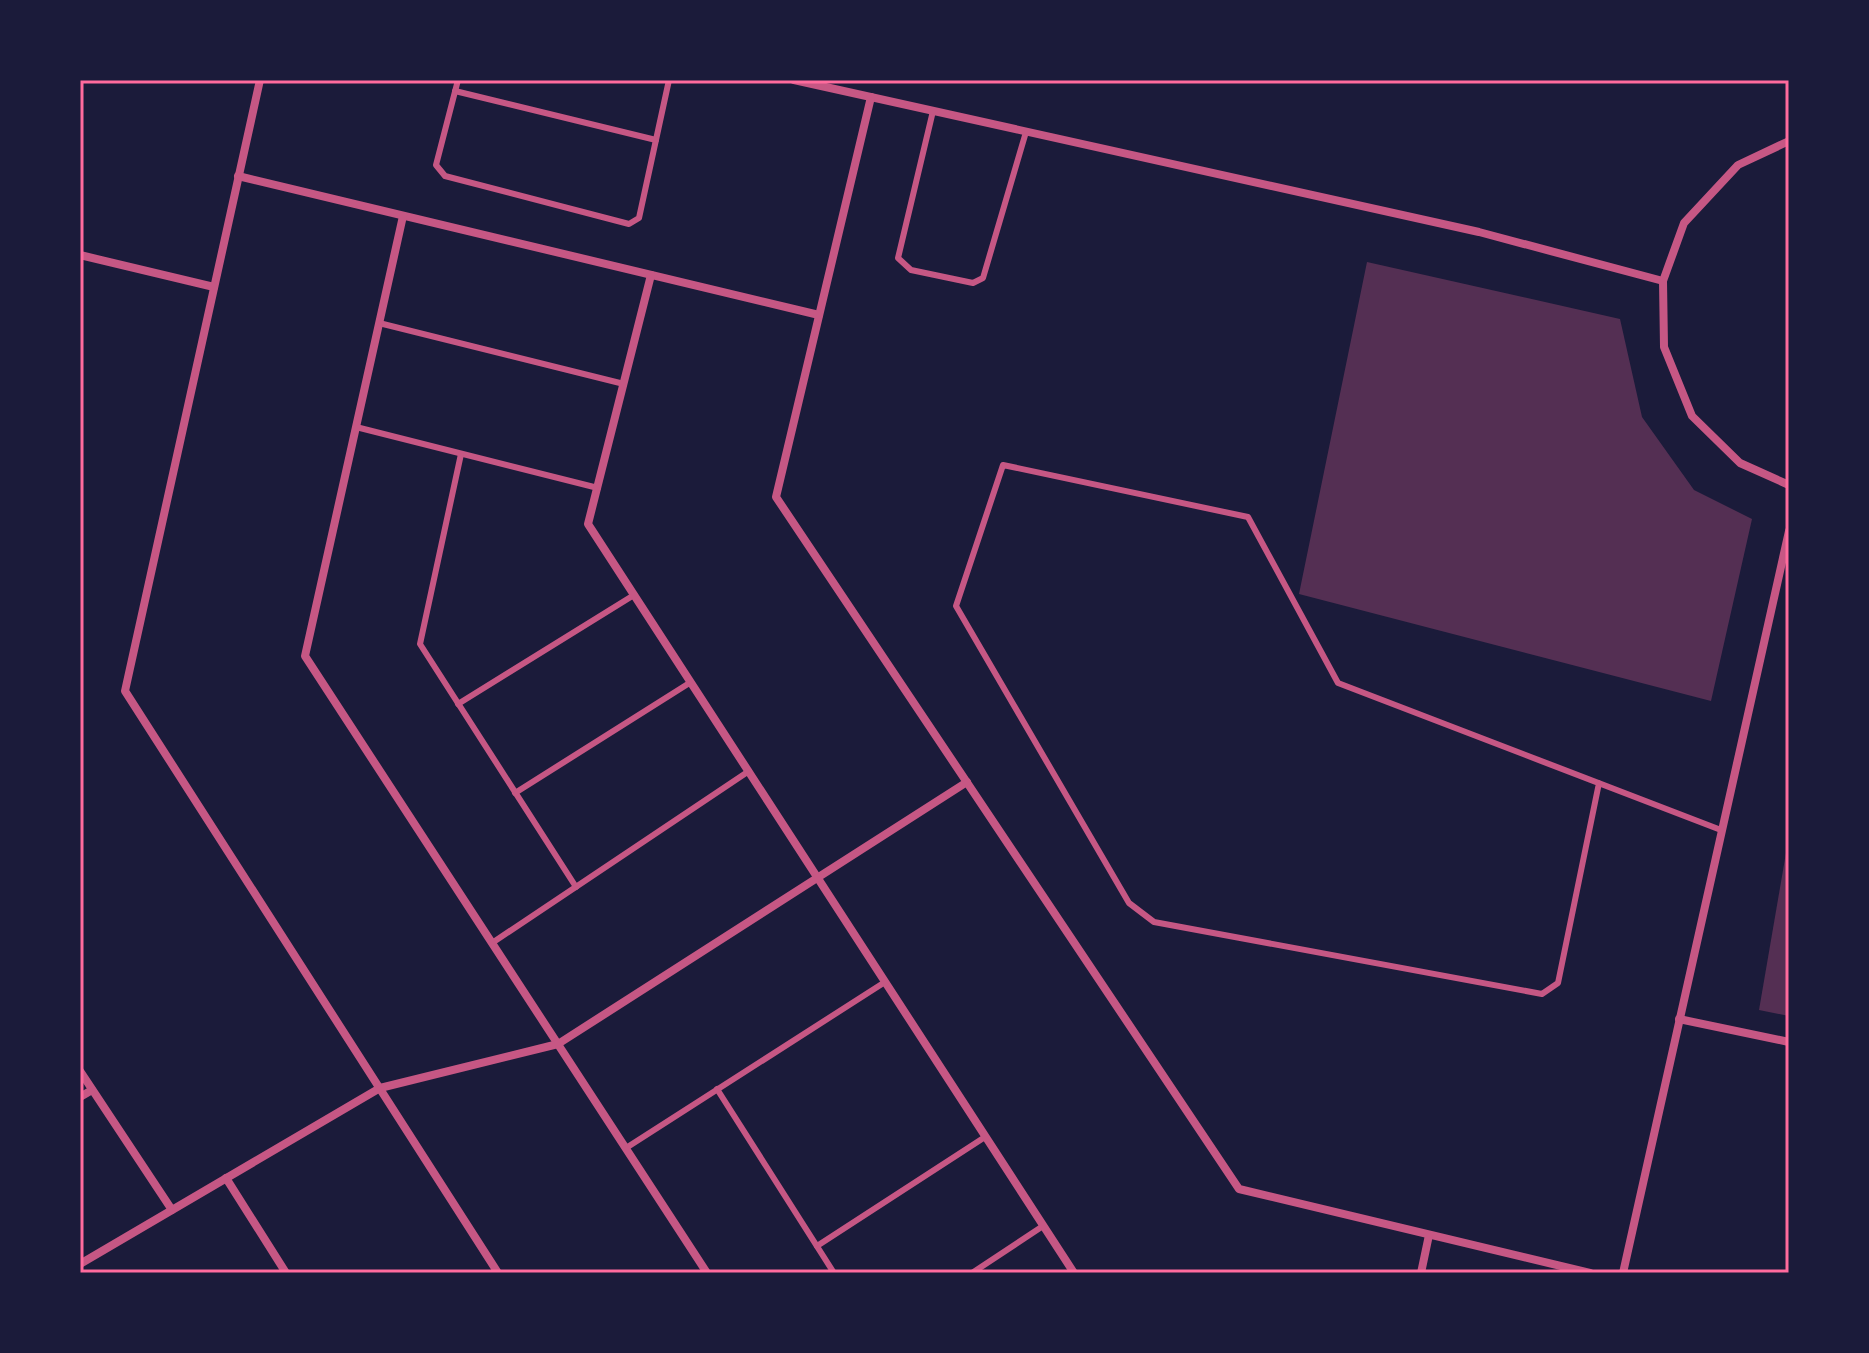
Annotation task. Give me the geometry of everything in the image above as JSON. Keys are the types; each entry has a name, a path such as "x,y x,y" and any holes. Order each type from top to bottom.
{"street":[{"path":"260,80 125,691 498,1273"},
{"path":"794,80 1479,232 1663,281"},
{"path":"871,97 776,497 1239,1189 1590,1273"},
{"path":"1789,141 1738,165 1684,223 1663,281 1664,347 1692,416 1740,463 1789,485"},
{"path":"238,176 819,315"},
{"path":"403,216 305,656 707,1273"},
{"path":"80,255 214,287"},
{"path":"651,275 588,524 1074,1273"},
{"path":"1623,1273 1789,531"},
{"path":"80,1264 380,1088 558,1044 967,782"},
{"path":"1679,1019 1789,1042"},
{"path":"80,1071 172,1210"},
{"path":"80,1097 92,1090"},
{"path":"226,1178 286,1273"},
{"path":"1421,1273 1429,1235"}],"lane":[{"path":"458,80 436,165 445,176 629,224 639,218 669,80"},
{"path":"455,91 656,140"},
{"path":"933,111 898,258 911,270 973,283 983,278 1026,132"},
{"path":"379,323 624,384"},
{"path":"356,427 598,488"},
{"path":"461,454 420,644 576,887"},
{"path":"1599,783 1558,983 1542,994 1154,922 1129,903 956,606 1003,465 1248,517 1338,683 1599,783 1721,830"},
{"path":"458,704 634,595"},
{"path":"515,793 691,682"},
{"path":"492,943 749,771"},
{"path":"626,1148 885,982"},
{"path":"717,1089 834,1273"},
{"path":"817,1246 985,1137"},
{"path":"972,1273 1043,1226"}],"building":[{"path":"1367,262 1620,319 1642,417 1694,490 1752,519 1711,701 1299,594"},
{"path":"1789,847 1789,1016 1759,1010"}]}
